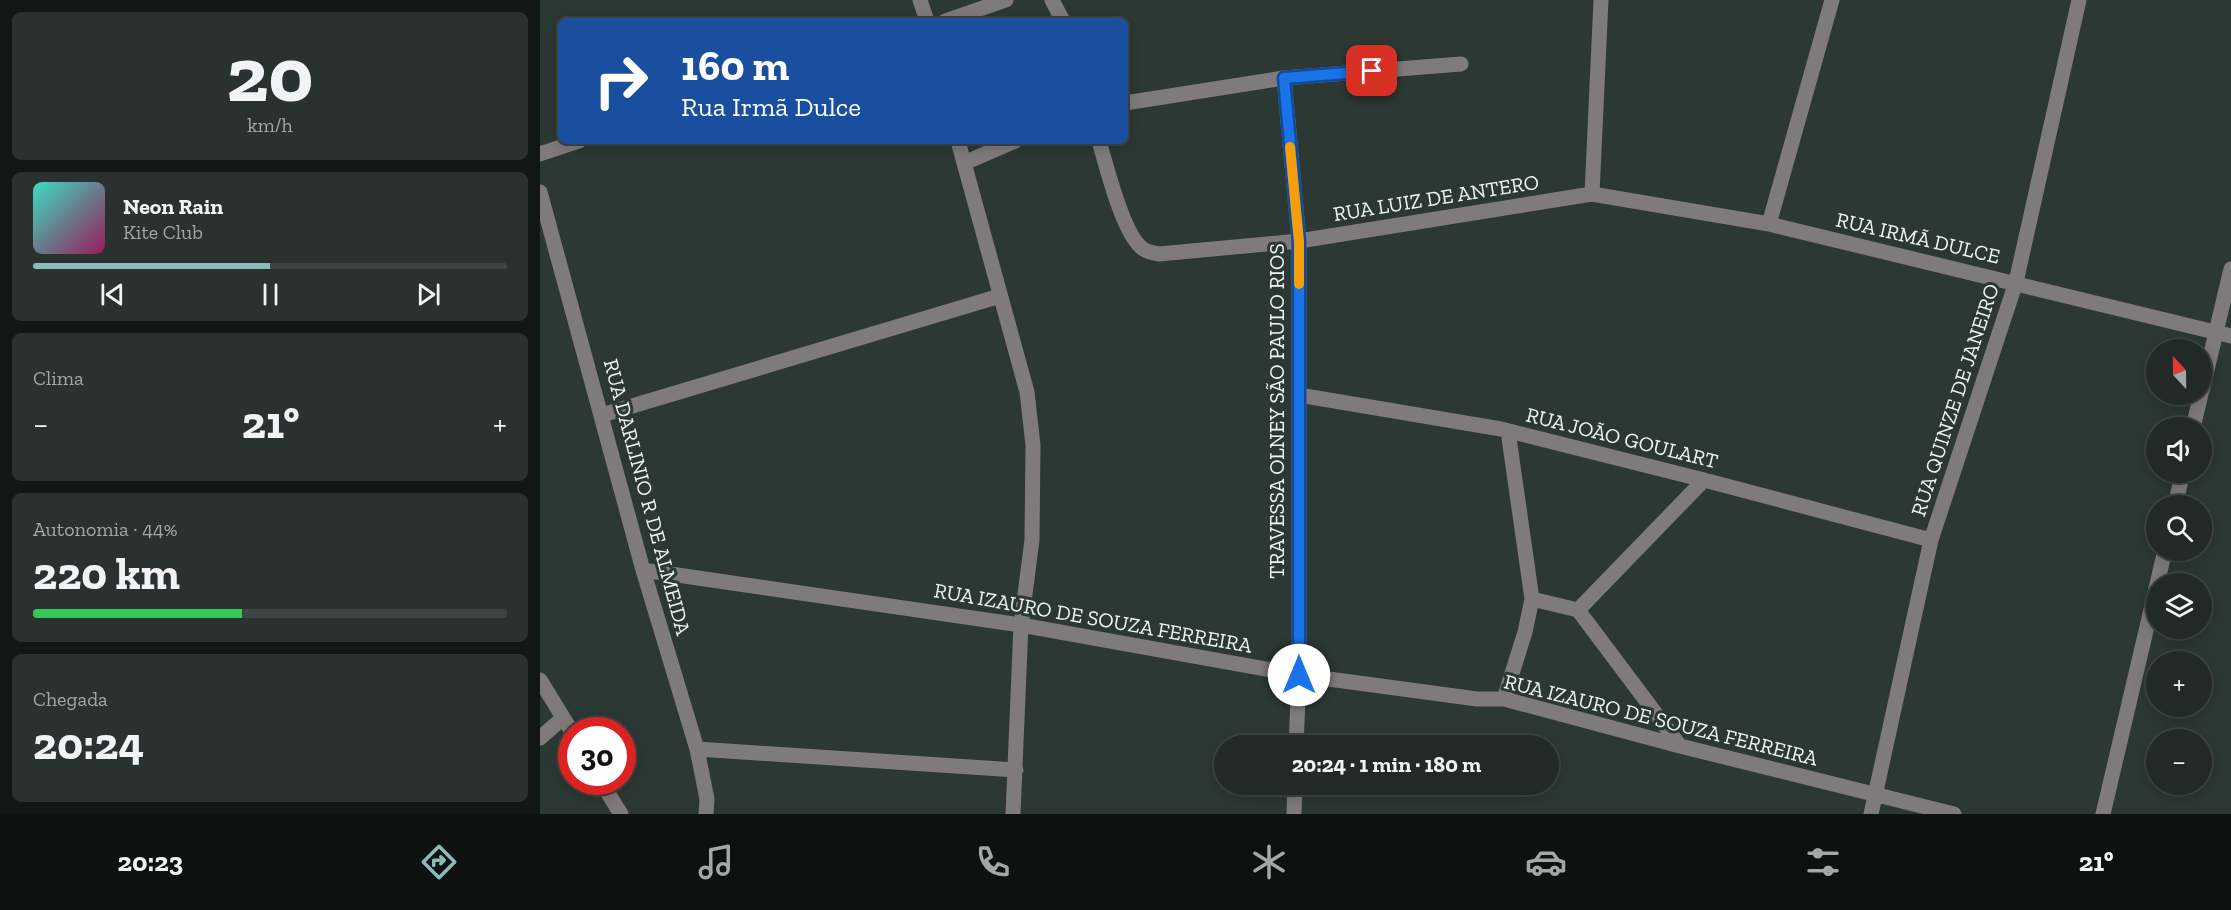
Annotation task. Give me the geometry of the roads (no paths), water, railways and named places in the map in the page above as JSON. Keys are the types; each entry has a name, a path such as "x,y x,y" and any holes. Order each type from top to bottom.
{"street":[{"path":"920,0 926,18"},
{"path":"954,18 1006,0"},
{"path":"1052,0 1061,18"},
{"path":"1592,194 1601,0"},
{"path":"1769,224 1832,0"},
{"name":"RUA QUINZE DE JANEIRO","path":"1870,814 1931,540 2016,282 2079,0"},
{"path":"1128,103 1284,78 1461,64"},
{"name":"TRAVESSA OLNEY SÃO PAULO RIOS","path":"1284,78 1299,242 1299,675 1296,735"},
{"path":"540,154 570,144"},
{"path":"959,144 1027,392 1033,445 1032,540 1022,625 1013,814"},
{"path":"964,163 1008,144"},
{"name":"RUA LUIZ DE ANTERO","path":"1100,144 1126,225 1134,240 1144,250 1159,254 1299,242 1592,194"},
{"name":"RUA DARLINIO R DE ALMEIDA","path":"540,192 643,570 697,749 707,799 706,814"},
{"name":"RUA IRMÃ DULCE","path":"1592,194 1769,224 2223,334"},
{"path":"2212,365 2223,334 2231,269"},
{"path":"602,416 1000,296"},
{"name":"RUA JOÃO GOULART","path":"1299,395 1508,431 1931,540"},
{"path":"1504,699 1525,632 1532,599 1508,431"},
{"path":"1578,610 1704,480"},
{"path":"2103,814 2161,561"},
{"name":"RUA IZAURO DE SOUZA FERREIRA","path":"643,570 1022,625 1299,675 1477,699 1504,699 1680,747 1954,814"},
{"path":"1532,599 1578,610 1680,747"},
{"path":"540,680 562,717"},
{"path":"540,738 558,722"},
{"path":"697,749 1016,770"},
{"path":"609,795 621,814"},
{"path":"1294,814 1295,795"}]}
